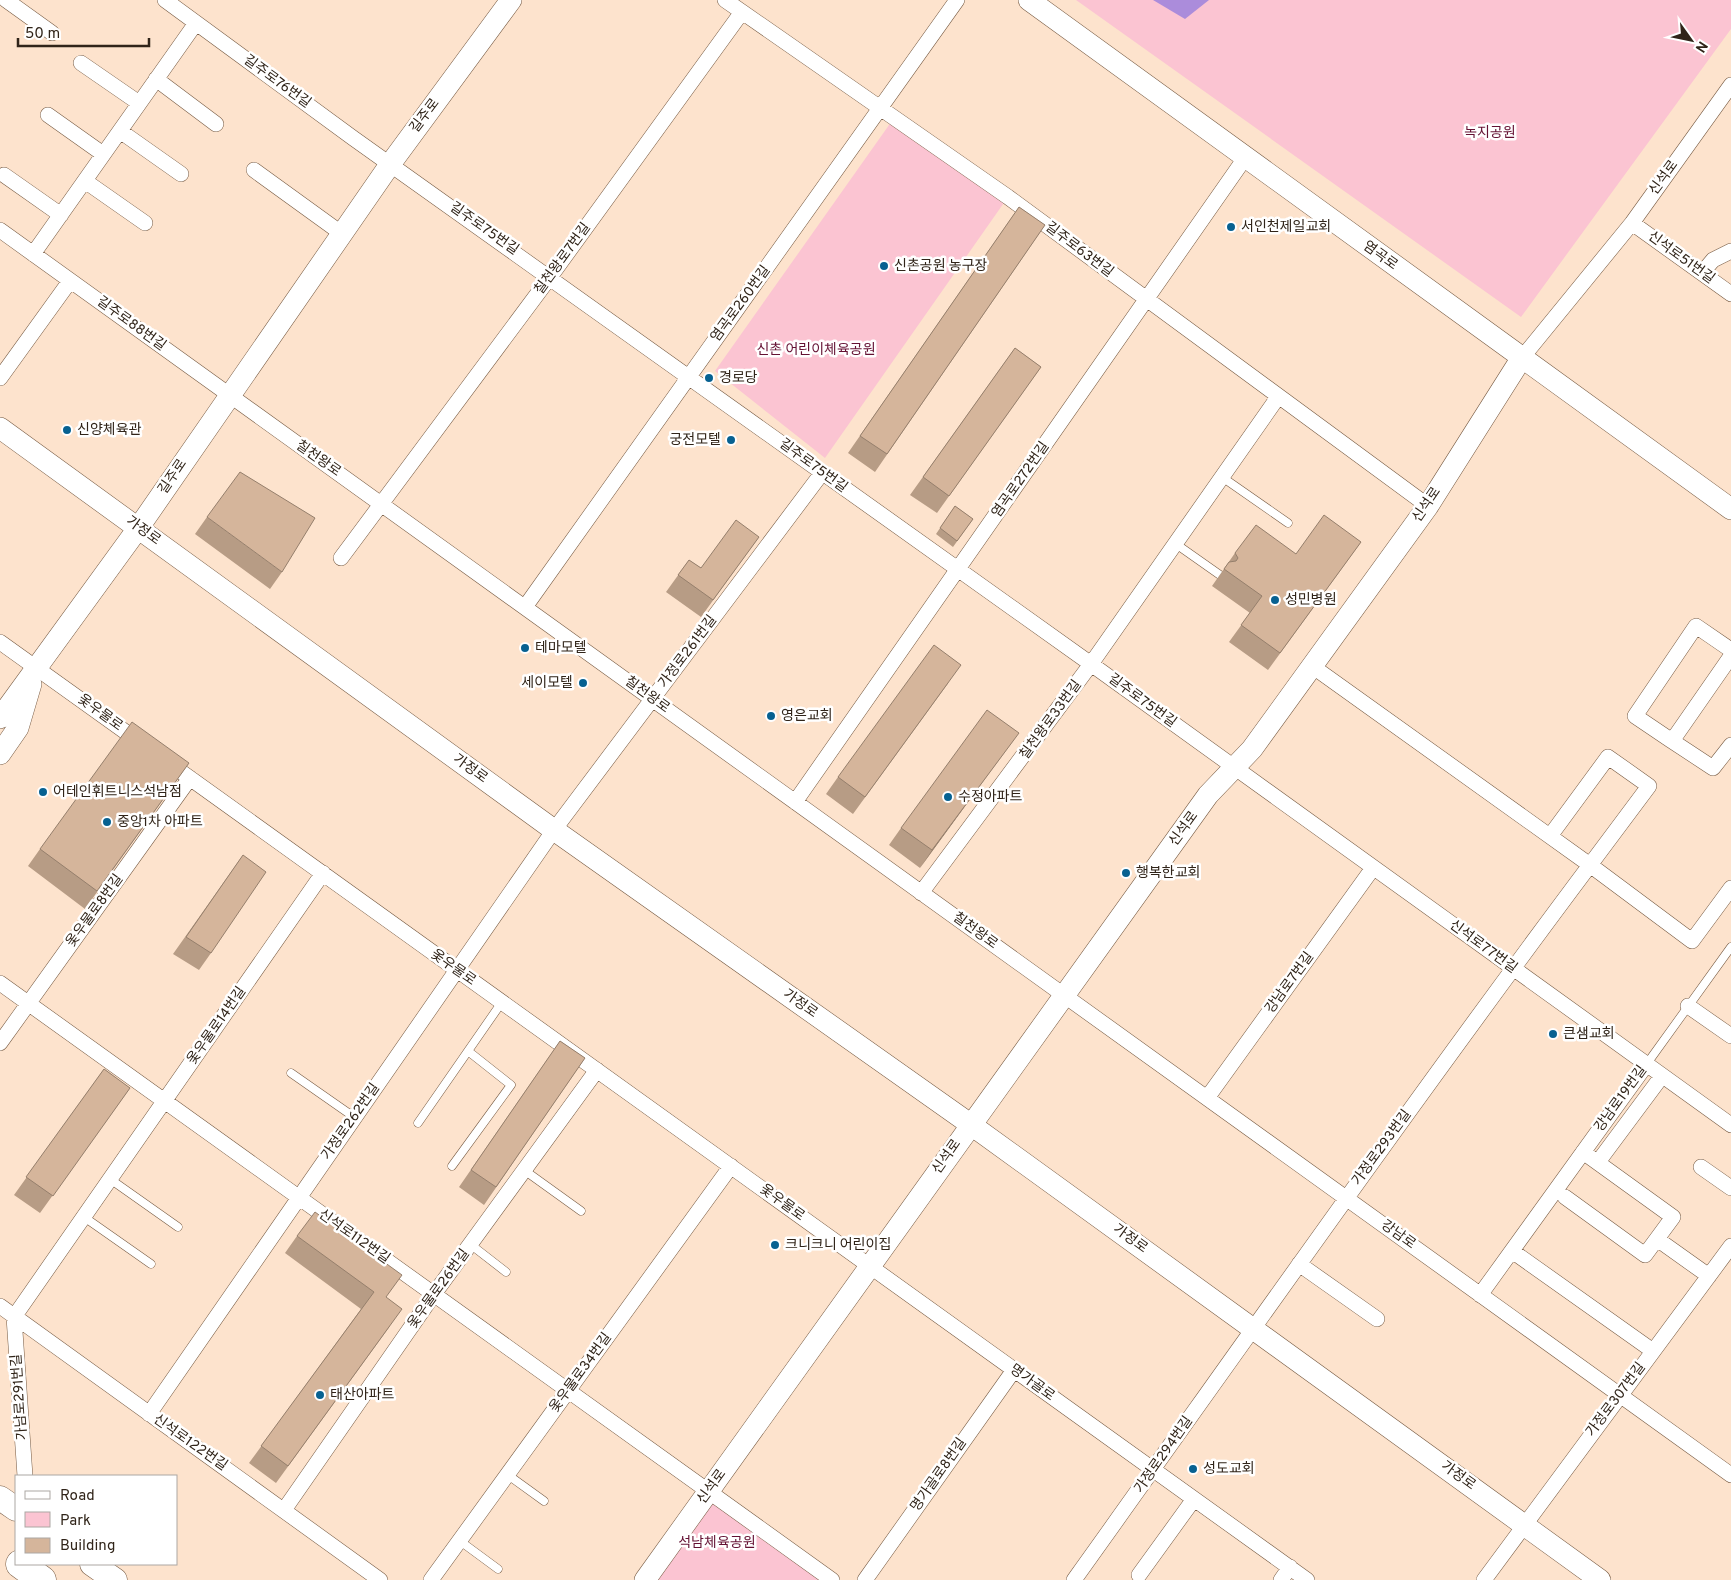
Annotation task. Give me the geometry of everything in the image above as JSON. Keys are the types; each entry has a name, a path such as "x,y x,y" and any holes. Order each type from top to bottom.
{"highway":[{"path":"0,1550 15,1560"},
{"path":"21,1565 42,1580"}],"main road":[{"path":"0,1498 15,1508"},
{"path":"93,1565 115,1580"}],"street":[{"path":"6,0 52,33"},
{"name":"길주로76번길","path":"165,0 390,163"},
{"name":"길주로","path":"0,718 139,528 228,395 390,163 511,0"},
{"name":"길주로63번길","path":"725,0 1008,197 1428,506"},
{"name":"염곡로260번길","path":"525,608 957,0"},
{"name":"염곡로","path":"1029,0 1521,359 1731,509"},
{"name":"칠천왕로7번길","path":"341,558 550,276 742,12"},
{"path":"33,254 196,23"},
{"path":"81,63 139,103"},
{"path":"156,79 216,124"},
{"name":"신석로","path":"645,1580 970,1124 1208,795 1235,769 1252,749 1428,506 1521,359 1632,223 1731,85"},
{"path":"48,115 103,154"},
{"path":"120,131 181,174"},
{"name":"염곡로272번길","path":"795,802 959,570 1245,158"},
{"name":"길주로75번길","path":"390,163 1235,769"},
{"path":"254,170 341,234"},
{"path":"4,174 61,215"},
{"path":"85,181 145,223"},
{"name":"신석로51번길","path":"1632,223 1731,294"},
{"name":"길주로88번길","path":"0,230 228,395"},
{"path":"1702,274 1712,260 1731,251"},
{"path":"0,378 70,281"},
{"name":"칠천왕로","path":"228,395 1065,995"},
{"name":"칠천왕로33번길","path":"921,893 1091,664 1278,397"},
{"name":"가정로","path":"0,428 554,830 970,1124 1600,1580"},
{"name":"가정로261번길","path":"554,830 822,474"},
{"path":"1731,650 1696,626 1635,716 1713,768 1731,745"},
{"name":"옻우물로","path":"0,642 870,1266"},
{"path":"1672,741 1731,656"},
{"path":"1312,666 1590,864 1692,940 1731,888"},
{"path":"0,694 36,668"},
{"path":"0,754 18,728 36,668"},
{"name":"가정로293번길","path":"1253,1328 1512,968 1649,786 1608,757 1550,836"},
{"name":"신석로77번길","path":"1235,769 1731,1126"},
{"name":"옻우물로8번길","path":"0,1043 190,778"},
{"name":"가정로262번길","path":"149,1414 554,830"},
{"name":"강남로7번길","path":"1207,1098 1373,868"},
{"name":"옻우물로14번길","path":"14,1317 323,873"},
{"name":"신석로112번길","path":"0,983 832,1580"},
{"name":"강남로","path":"1065,995 1731,1475"},
{"path":"1688,1006 1731,1036"},
{"name":"강남로19번길","path":"1480,1295 1646,1065"},
{"name":"옻우물로26번길","path":"284,1510 434,1294 596,1070"},
{"path":"1598,1162 1662,1076"},
{"path":"1565,1197 1645,1255 1673,1217 1583,1152"},
{"name":"옻우물로34번길","path":"431,1580 731,1166"},
{"path":"1702,1167 1731,1188"},
{"path":"1657,1239 1709,1276"},
{"name":"가정로307번길","path":"1484,1580 1731,1246"},
{"path":"1512,1251 1653,1351"},
{"path":"1298,1264 1377,1319"},
{"name":"명가골로","path":"870,1266 1307,1580"},
{"name":"신석로122번길","path":"0,1306 380,1580"},
{"name":"가남로291번길","path":"14,1317 25,1475"},
{"name":"가정로294번길","path":"1074,1580 1154,1471 1253,1328"},
{"name":"명가골로8번길","path":"865,1580 1014,1370"},
{"path":"1140,1575 1194,1499"},
{"path":"1281,1580 1290,1567"}],"lane":[{"path":"1222,477 1288,523"},
{"path":"1176,544 1220,575"},
{"name":"강남로19번길","path":"1646,1065 1731,948"},
{"path":"418,1123 502,1002"},
{"path":"452,1166 511,1085 468,1051"},
{"path":"291,1073 354,1118"},
{"path":"524,1170 581,1211"},
{"path":"110,1179 178,1227"},
{"path":"84,1217 151,1264"},
{"path":"470,1244 506,1272"},
{"path":"508,1475 544,1502"},
{"path":"460,1541 498,1569"}],"green space":[{"name":"녹지공원","path":"1076,0 1731,0 1731,29 1521,317"},
{"name":"신촌 어린이체육공원","path":"894,118 1008,197 825,458 715,371"},
{"name":"석남체육공원","path":"709,1491 832,1580 645,1580"}],"shaded area":[{"path":"1153,0 1209,0 1185,19"}],"building":[{"path":"1019,207 1045,225 887,454 860,436"},
{"path":"1015,348 1041,367 949,496 923,477"},
{"path":"240,472 315,518 282,572 207,517"},
{"path":"955,506 973,519 957,541 940,528"},
{"name":"성민병원","path":"1324,515 1361,542 1280,653 1241,625 1262,596 1224,569 1229,562 1236,561 1238,558 1235,553 1256,525 1296,554"},
{"path":"736,520 759,537 713,600 678,575 689,560 701,568"},
{"path":"934,645 961,665 865,797 838,777"},
{"name":"수정아파트","path":"987,710 1019,733 932,850 901,828"},
{"name":"중앙1차 아파트","path":"132,722 189,763 97,891 40,849"},
{"path":"243,855 266,872 211,953 186,937"},
{"path":"560,1041 585,1058 496,1187 471,1170"},
{"path":"104,1069 130,1088 53,1196 26,1177"},
{"name":"태산아파트","path":"315,1212 402,1275 386,1297 402,1309 288,1466 261,1446 374,1292 297,1236"}],"place":[{"name":"서인천제일교회","path":"1231,227"},
{"name":"신촌공원 농구장","path":"884,266"},
{"name":"경로당","path":"709,378"},
{"name":"신양체육관","path":"67,430"},
{"name":"궁전모텔","path":"731,440"},
{"name":"성민병원","path":"1275,600"},
{"name":"테마모텔","path":"525,648"},
{"name":"세이모텔","path":"583,683"},
{"name":"영은교회","path":"771,716"},
{"name":"어테인휘트니스석남점","path":"43,792"},
{"name":"수정아파트","path":"948,797"},
{"name":"중앙1차 아파트","path":"107,822"},
{"name":"행복한교회","path":"1126,873"},
{"name":"큰샘교회","path":"1553,1034"},
{"name":"크니크니 어린이집","path":"775,1245"},
{"name":"태산아파트","path":"320,1395"},
{"name":"성도교회","path":"1193,1469"}]}
